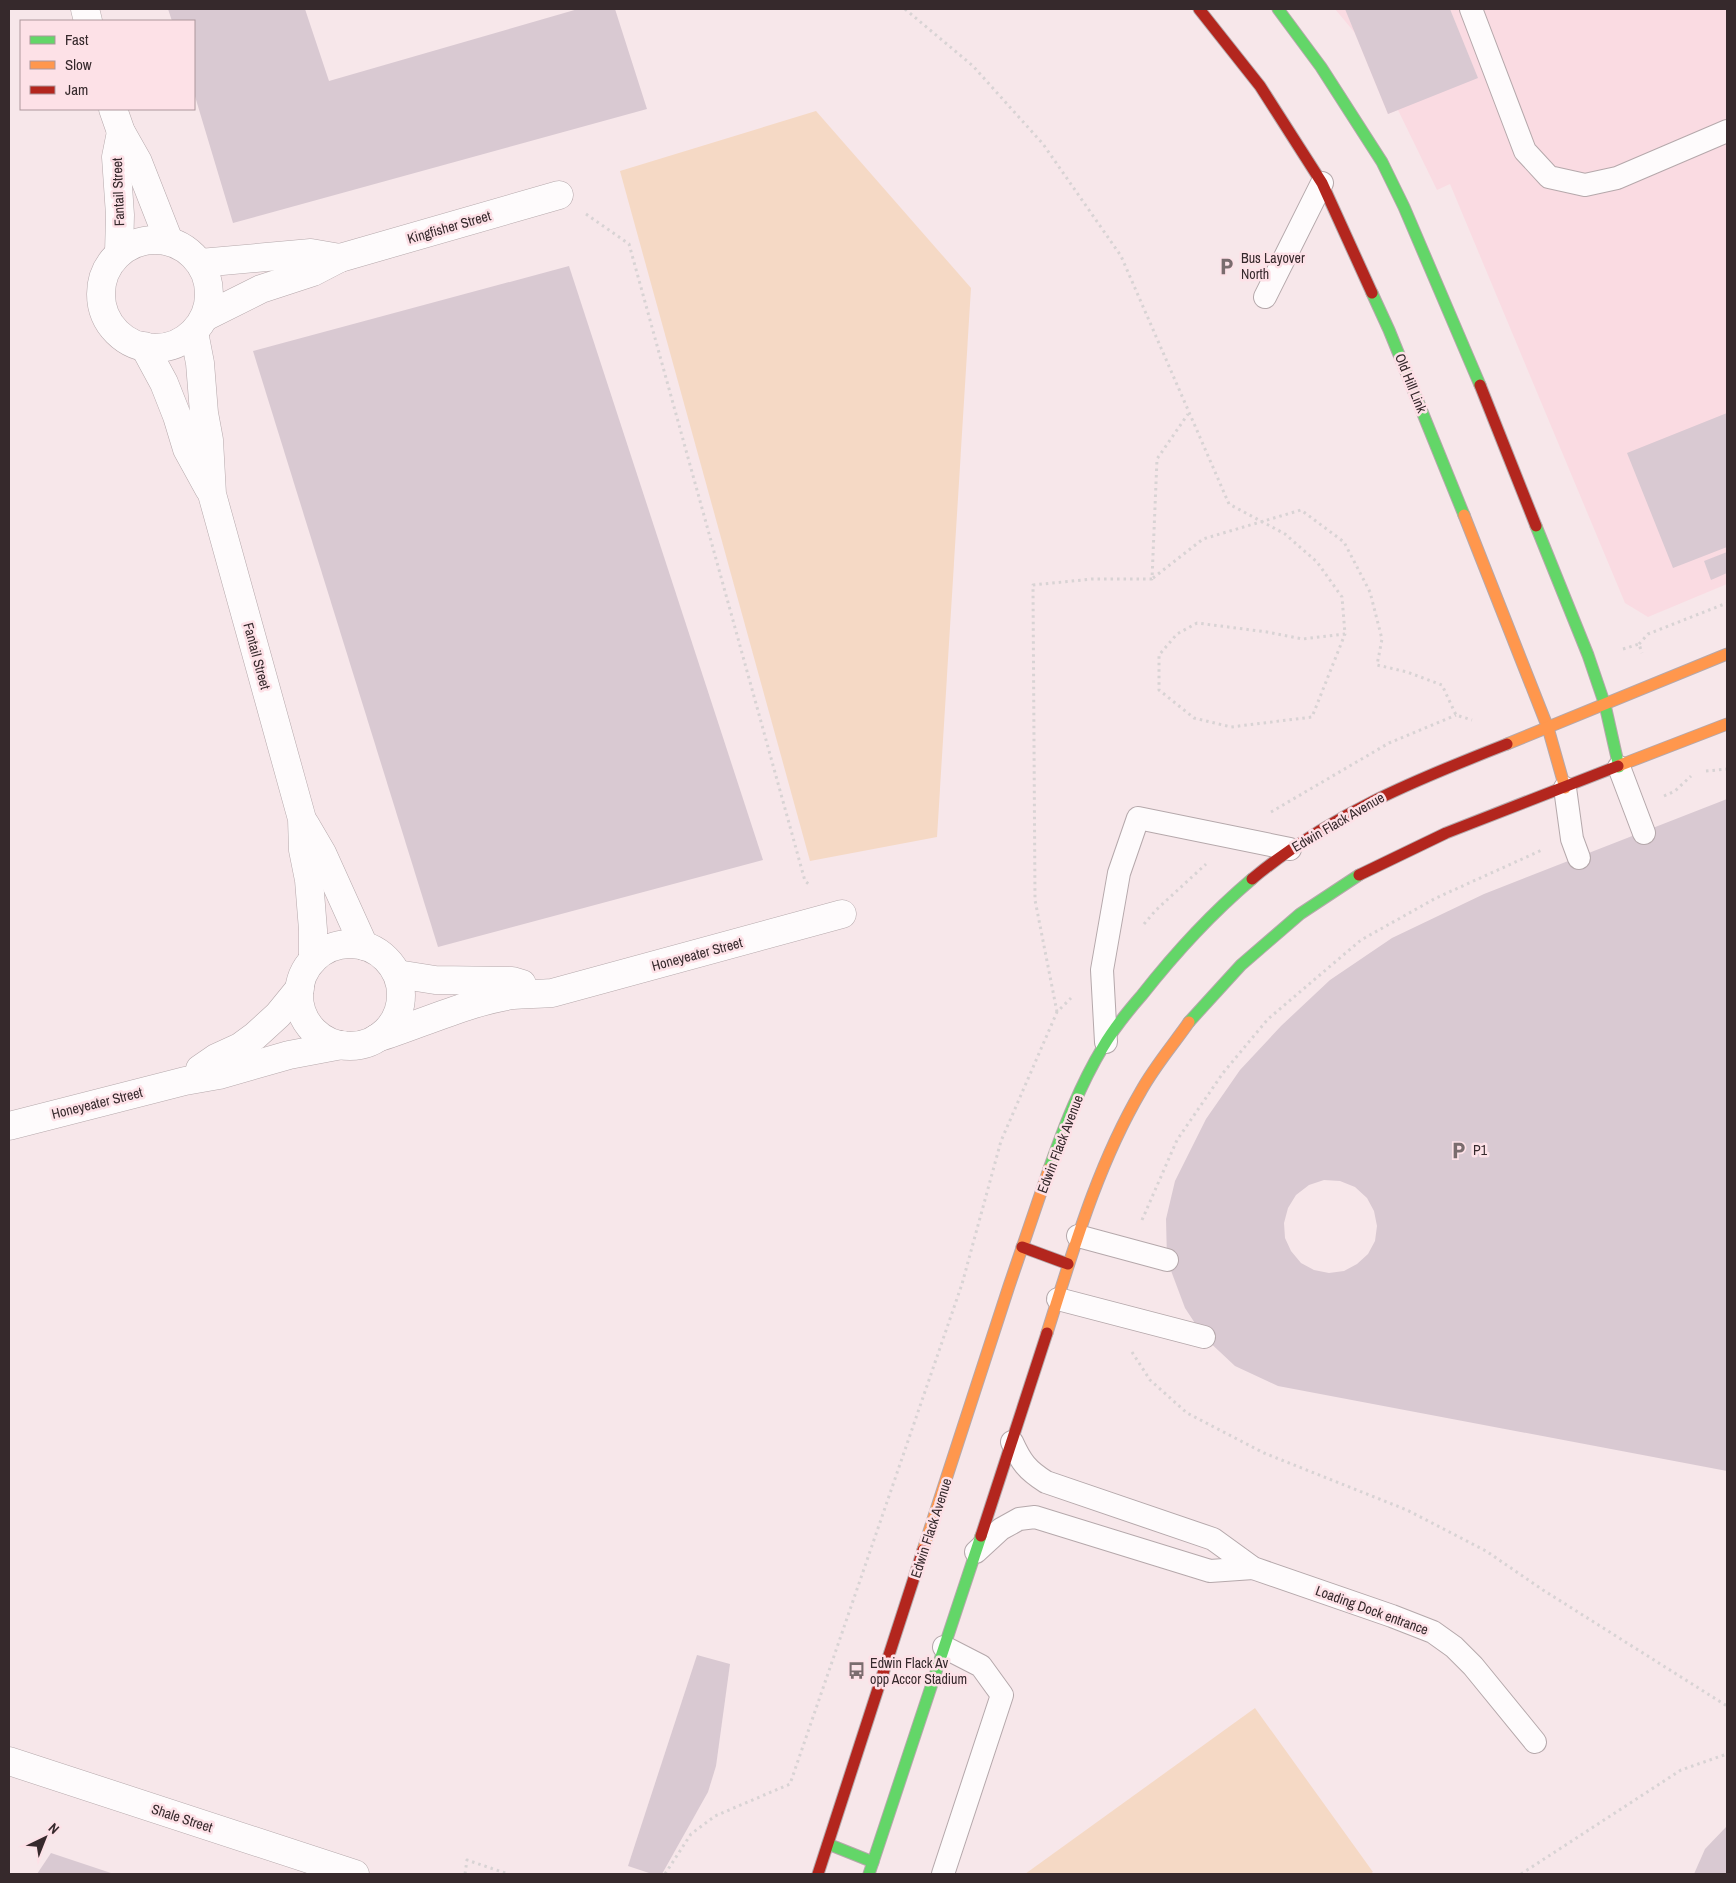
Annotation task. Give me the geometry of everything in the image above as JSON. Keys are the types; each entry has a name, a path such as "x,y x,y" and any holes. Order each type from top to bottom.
{"street":[{"name":"Old Hill Link","path":"1199,9 1260,86 1322,182 1390,330 1548,728 1565,788"},
{"path":"1278,9 1321,67 1382,162 1404,207 1466,349 1588,655 1605,705 1619,767"},
{"name":"Fantail Street","path":"117,120 138,162 169,242"},
{"name":"Fantail Street","path":"117,120 116,157 120,215 119,253"},
{"name":"Kingfisher Street","path":"200,324 261,289 313,272 340,258 559,196"},
{"path":"152,240 169,242 186,249 200,263 208,279 209,298 200,324 179,342 162,348 144,346 128,340 114,330 105,315 101,299 102,281 109,266 119,253 134,244 152,240"},
{"name":"Kingfisher Street","path":"200,263 311,253 340,258"},
{"name":"Fantail Street","path":"200,324 200,363 204,413 209,440 212,494 302,819 303,850 309,880 313,930 313,960"},
{"name":"Fantail Street","path":"144,346 164,383 187,449 212,494"},
{"name":"Edwin Flack Avenue","path":"818,1874 1022,1247 1064,1124 1082,1085 1106,1042 1164,968 1213,914 1253,878 1290,849 1335,821 1400,787 1727,654"},
{"path":"869,1874 1012,1442 1068,1264 1106,1159 1140,1090 1191,1020 1241,965 1300,914 1365,871 1446,833 1727,724"},
{"name":"Fantail Street","path":"302,819 322,853 364,946"},
{"name":"Honeyeater Street","path":"377,1038 458,1010 512,995 552,993 842,914"},
{"path":"350,944 364,946 383,956 391,964 401,988 401,1003 397,1017 388,1030 377,1038 360,1045 342,1045 328,1040 315,1031 305,1018 300,1003 300,988 304,973 313,960 323,951 336,946 350,944"},
{"path":"396,974 434,980 512,981 552,993"},
{"name":"Honeyeater Street","path":"185,1081 216,1058 240,1047 255,1036 278,1015 300,988"},
{"name":"Honeyeater Street","path":"9,1126 185,1081 218,1075 289,1055 342,1045"},
{"path":"1022,1247 1068,1264"},
{"name":"Shale Street","path":"9,1761 355,1874"},
{"path":"828,1844 874,1862"}],"lane":[{"path":"1471,9 1525,151 1549,177 1585,185 1617,178 1727,131"},
{"path":"1266,297 1322,182"},
{"path":"1619,767 1644,833"},
{"path":"1565,788 1576,848"},
{"path":"1106,1042 1102,970 1119,873 1138,818 1290,849"},
{"path":"1078,1236 1167,1260"},
{"path":"1058,1299 1204,1337"},
{"name":"Loading Dock entrance","path":"1012,1442 1021,1461 1032,1473 1046,1482 1213,1539 1253,1568 1433,1632 1454,1647 1473,1666 1535,1742"},
{"name":"Loading Dock entrance","path":"976,1552 1001,1529 1019,1518 1035,1517 1210,1571 1253,1568"},
{"path":"943,1874 1002,1694 981,1666 944,1647"}],"path":[{"path":"905,9 973,66 1043,144 1121,256 1229,504 1285,534 1317,562 1342,598 1345,634 1312,717 1230,727 1194,718 1159,690 1159,655 1176,634 1197,623 1303,639 1345,634"},
{"path":"559,196 629,244 805,881 842,914"},
{"path":"1152,579 1157,459 1189,413"},
{"path":"1056,1012 1035,900 1033,585 1092,579 1152,579 1203,539 1301,510 1344,542 1370,592 1382,638 1377,665 1407,672 1442,685 1456,715 1476,722"},
{"path":"1639,644 1648,634 1727,604"},
{"path":"1702,772 1727,769"},
{"path":"1635,810 1675,791 1695,773"},
{"path":"1131,1250 1144,1214 1177,1140 1223,1072 1268,1019 1361,940 1436,898 1532,854 1576,848"},
{"path":"1109,1312 1116,1328 1150,1380 1187,1413 1264,1452 1407,1510 1486,1551 1543,1590 1727,1706"},
{"path":"1521,1874 1681,1770 1727,1754"},
{"path":"465,1874 467,1860 508,1874"}],"shaded area":[{"path":"1335,9 1727,9 1727,584 1648,617 1625,603 1450,184 1437,190 1398,110 1388,114 1355,33"},
{"path":"816,111 971,288 937,837 810,861 620,171"},
{"path":"1255,1708 1373,1872 1370,1874 1025,1874"}],"building":[{"path":"168,9 305,9 329,81 578,9 615,9 647,109 233,223 195,96 195,20 172,20"},
{"path":"1345,9 1450,9 1478,78 1388,114"},
{"path":"569,266 763,860 438,947 253,351"},
{"path":"1727,413 1727,547 1673,568 1627,453"},
{"path":"1727,552 1727,573 1711,580 1704,561"},
{"name":"P1","path":"1727,799 1727,1471 1278,1386 1235,1366 1204,1337 1185,1308 1167,1260 1166,1219 1175,1181 1206,1119 1240,1070 1281,1026 1330,980 1392,938 1484,894","holes":["1324,1180 1340,1181 1355,1187 1367,1198 1374,1211 1377,1226 1375,1241 1368,1254 1357,1264 1344,1271 1329,1273 1314,1270 1301,1263 1291,1251 1285,1238 1284,1223 1288,1208 1296,1195 1309,1185"]},
{"path":"697,1655 730,1664 716,1766 708,1792 662,1874 652,1874 628,1866"},
{"path":"1727,1826 1727,1874 1694,1874 1705,1849"},
{"path":"51,1853 114,1874 37,1874"}],"traffic: fast":[{"path":"1278,9 1321,67 1382,162 1404,207 1480,385"},
{"path":"1372,293 1389,330 1464,515"},
{"path":"1536,526 1588,655 1605,705 1619,767"},
{"path":"1189,1022 1241,965 1300,914 1359,875"},
{"path":"1049,1169 1080,1091 1112,1033 1126,1013 1167,964 1208,920 1252,879"},
{"path":"869,1874 981,1536"},
{"path":"828,1844 873,1862"}],"traffic: slow":[{"path":"1464,515 1548,728 1565,788"},
{"path":"1507,744 1727,654"},
{"path":"1618,766 1727,724"},
{"path":"1047,1333 1087,1209 1111,1149 1146,1082 1189,1022"},
{"path":"923,1550 1049,1169"}],"traffic: jam":[{"path":"1199,9 1260,86 1322,183 1372,293"},
{"path":"1480,385 1536,526"},
{"path":"1252,879 1281,856 1311,836 1374,801 1439,771 1507,744"},
{"path":"1359,875 1446,833 1618,766"},
{"path":"1022,1247 1068,1264"},
{"path":"981,1536 1047,1333"},
{"path":"818,1874 923,1550"}],"place":[{"name":"Bus Layover North","path":"1227,266"},
{"name":"P1","path":"1459,1150"},
{"name":"Edwin Flack Av opp Accor Stadium","path":"856,1671"}]}
